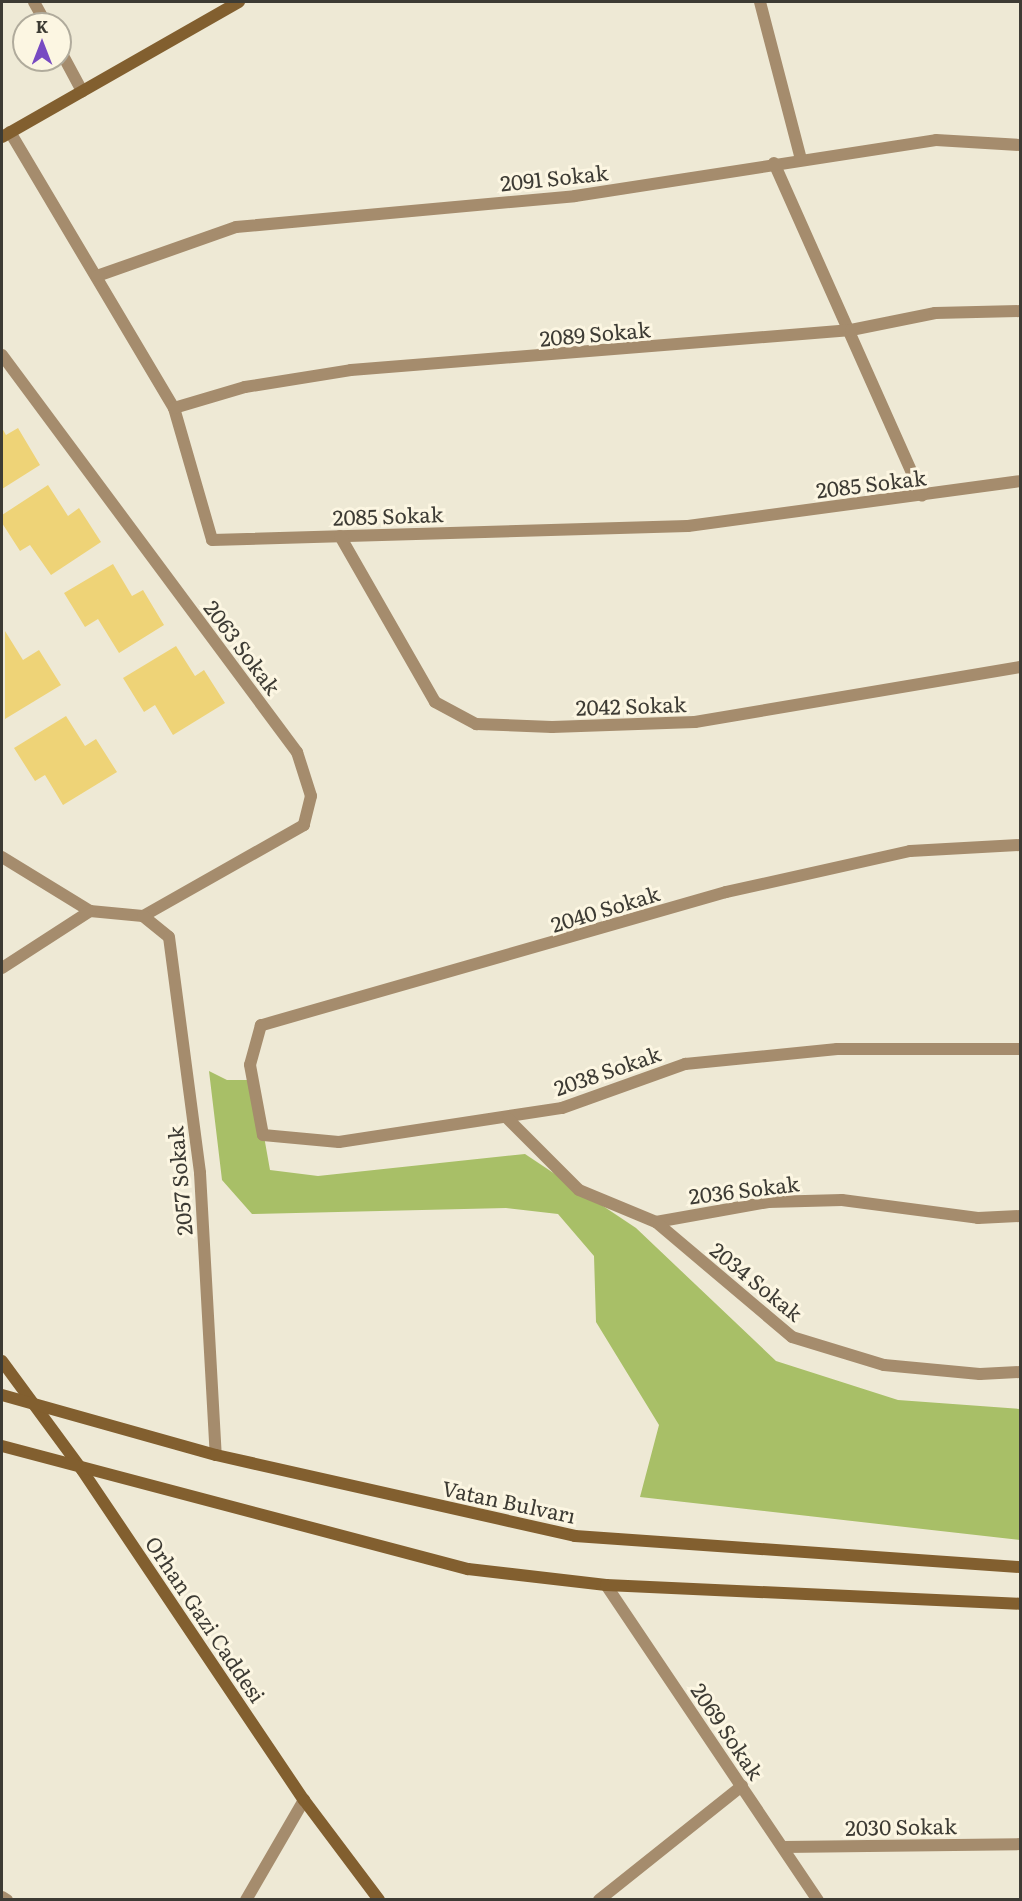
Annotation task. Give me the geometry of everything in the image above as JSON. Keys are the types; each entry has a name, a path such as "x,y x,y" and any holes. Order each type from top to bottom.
{"main road":[{"path":"6,135 239,2"},
{"name":"Orhan Gazi Caddesi","path":"2,1361 82,1470 304,1800 379,1899"},
{"name":"Vatan Bulvarı","path":"2,1395 216,1455 575,1536 1020,1567"},
{"path":"2,1446 82,1470 468,1569 606,1585 1020,1604"}],"street":[{"path":"760,2 801,159"},
{"path":"72,72 82,91"},
{"name":"2085 Sokak","path":"6,135 97,276 174,408 212,540 688,526 1020,481"},
{"name":"2091 Sokak","path":"97,276 237,227 575,196 774,163 936,140 1020,145"},
{"path":"774,163 851,330 922,496"},
{"name":"2089 Sokak","path":"174,408 245,387 351,370 851,330 935,313 1020,311"},
{"name":"2063 Sokak","path":"2,355 297,752 311,796 304,825 142,916"},
{"name":"2042 Sokak","path":"340,536 435,702 476,723 552,727 695,722 1020,667"},
{"name":"2040 Sokak","path":"254,1080 250,1065 261,1025 738,889 910,851 1020,845"},
{"path":"2,857 90,911 142,916"},
{"path":"2,968 90,911"},
{"name":"2057 Sokak","path":"142,916 169,937 200,1173 216,1455"},
{"name":"2038 Sokak","path":"254,1080 263,1135 339,1142 508,1119 562,1108 685,1064 837,1049 1020,1049"},
{"path":"508,1119 579,1190 656,1222"},
{"name":"2036 Sokak","path":"656,1222 768,1202 842,1200 978,1218 1020,1216"},
{"name":"2034 Sokak","path":"656,1222 792,1337 885,1365 980,1374 1020,1372"},
{"name":"2069 Sokak","path":"606,1585 818,1899"},
{"path":"599,1899 742,1786"},
{"path":"246,1899 304,1800"},
{"name":"2030 Sokak","path":"783,1847 1020,1844"},
{"path":"2,1897 7,1899"}],"green space":[{"path":"209,1071 227,1080 254,1080 270,1170 318,1176 525,1154 636,1228 776,1361 898,1400 1020,1409 1020,1540 640,1497 659,1425 596,1322 594,1256 558,1214 506,1208 252,1214 222,1180"}],"building":[{"path":"2,428 6,435 18,428 40,465 2,489"},
{"path":"48,485 68,516 79,508 101,542 51,575 30,545 20,551 2,523 2,515"},
{"path":"113,564 132,596 143,590 164,625 119,653 98,619 85,627 64,593"},
{"path":"5,631 23,660 39,650 61,685 5,719"},
{"path":"176,646 195,676 204,670 225,703 173,735 155,705 144,712 123,678"},
{"path":"66,716 85,746 96,739 117,772 63,805 45,775 35,781 14,748"}]}
